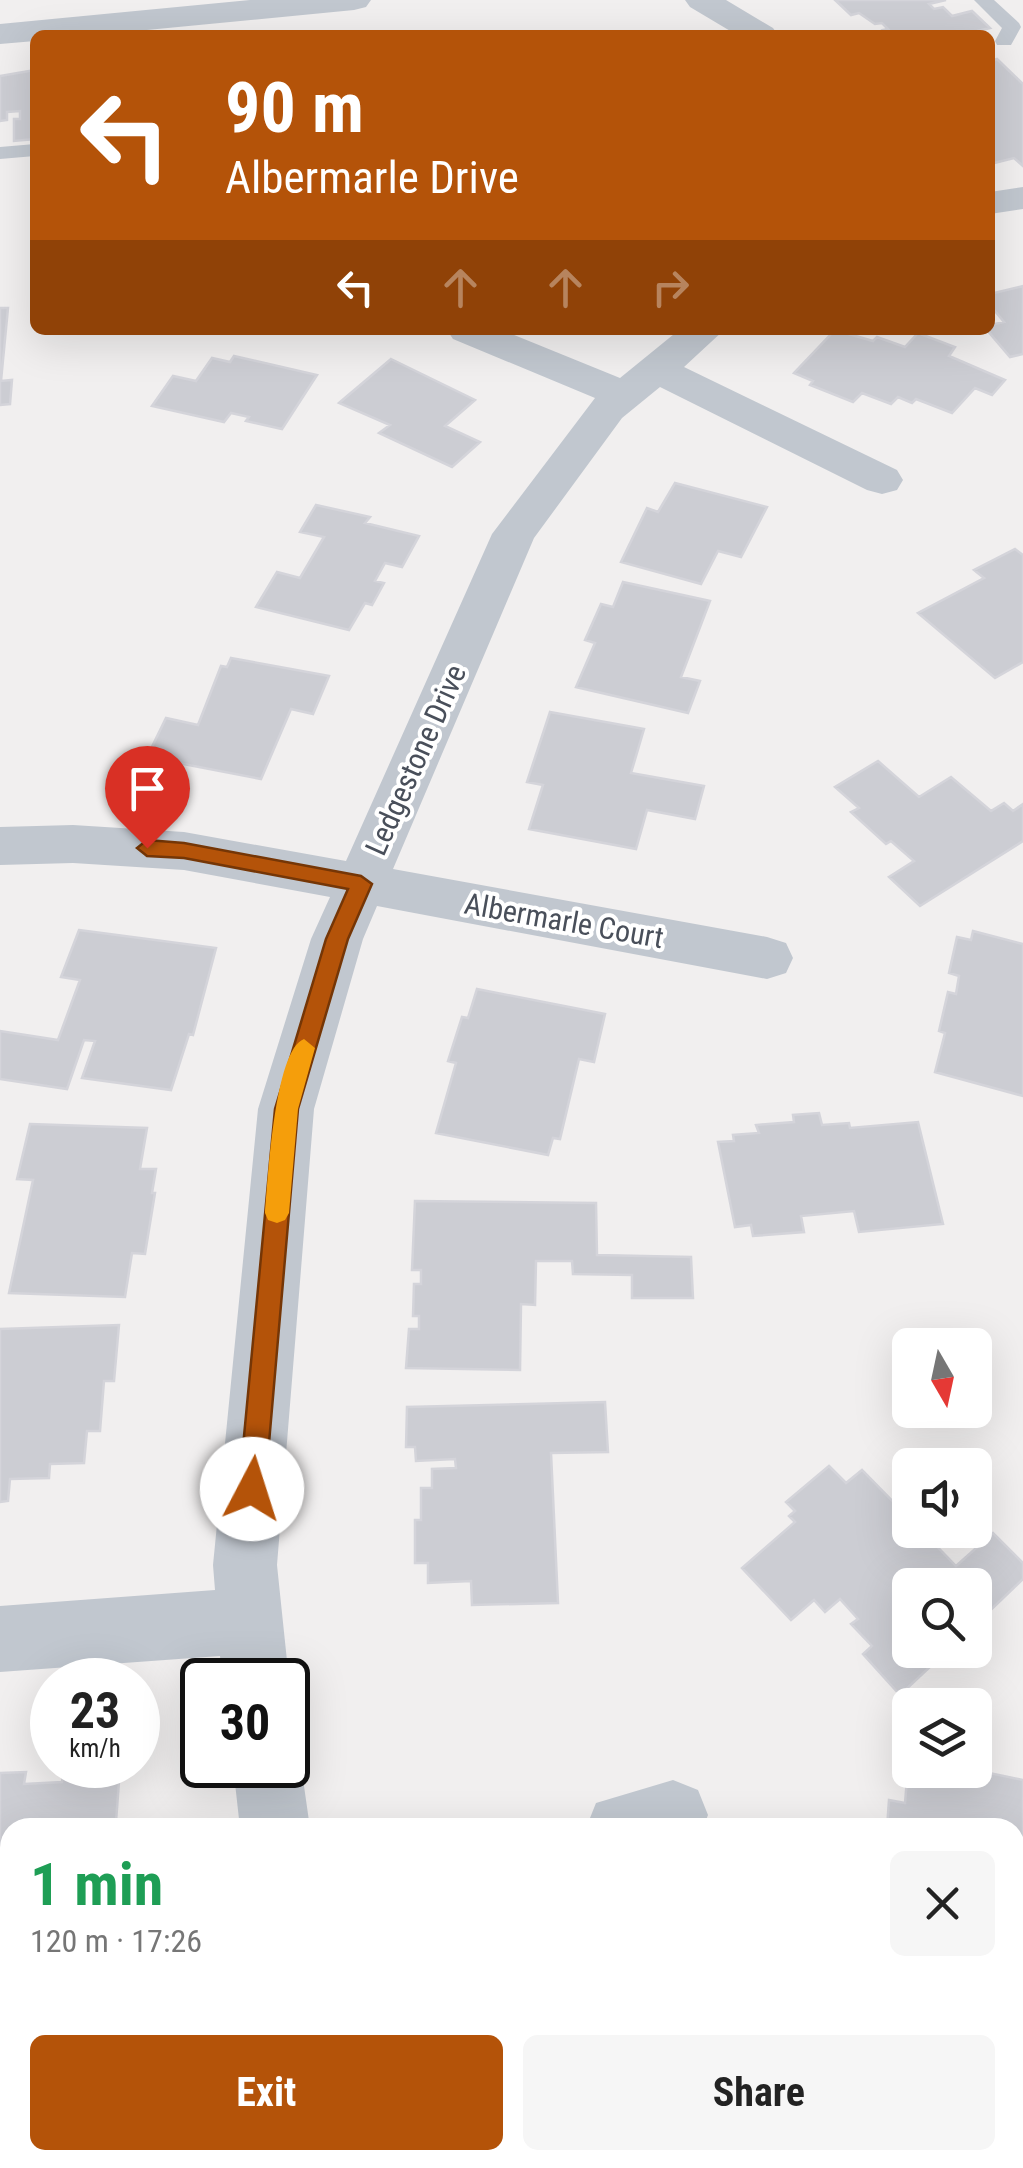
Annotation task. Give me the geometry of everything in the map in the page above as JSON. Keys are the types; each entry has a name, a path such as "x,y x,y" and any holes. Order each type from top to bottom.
{"street":[{"path":"42,30 354,0"},
{"path":"705,0 753,30"},
{"path":"0,34 30,31"},
{"path":"995,202 1023,198"},
{"path":"484,335 641,382 882,480"},
{"name":"Ledgestone Drive","path":"252,1650 245,1565 286,1109 337,939 514,534 607,409 698,335"},
{"name":"Albermarle Court","path":"0,846 73,844 184,850 767,958"},
{"path":"0,1639 252,1650"},
{"path":"270,1788 274,1818"}],"lane":[{"path":"982,0 1012,27 1006,42"},
{"path":"0,153 30,150"}],"building":[{"path":"835,0 946,0 929,4 934,9 943,7 952,16 972,11 990,28 883,30 888,29 882,23 875,24 859,13 851,15"},
{"path":"995,60 1023,84 1023,166 1014,158 995,163"},
{"path":"30,71 30,139 14,141 14,119 20,119 20,111 7,112 7,120 0,121 0,76"},
{"path":"1023,286 1023,354 1010,357 991,335 995,335 995,324 1004,322 995,311 995,293"},
{"path":"0,308 8,308 1,381 12,380 10,404 0,405"},
{"path":"830,335 852,335 873,341 877,337 905,347 916,335 923,335 955,347 949,356 1005,380 992,395 975,388 952,413 916,399 912,403 898,397 891,404 862,393 853,402 810,385 813,381 794,373"},
{"path":"234,356 317,375 282,429 246,421 249,417 231,413 224,422 152,406 173,376 196,381 212,358 230,362"},
{"path":"391,359 475,400 445,426 480,442 452,467 379,433 390,425 339,403"},
{"path":"675,483 767,507 741,557 718,551 701,584 621,562 647,508 658,512"},
{"path":"316,505 370,517 365,523 419,536 402,567 385,563 375,581 384,583 372,605 365,603 349,630 256,607 277,572 300,578 324,537 300,532"},
{"path":"1015,549 1023,555 1023,662 995,678 918,613 984,578 974,570"},
{"path":"623,582 710,601 681,677 700,681 688,713 576,687 595,643 585,640 601,604 613,607"},
{"path":"231,658 329,676 313,714 291,709 261,779 147,757 166,718 198,725 221,666 227,667"},
{"path":"550,712 644,729 631,773 704,786 695,819 647,810 636,849 529,829 543,785 527,782"},
{"path":"878,761 919,797 951,777 991,811 1004,803 1013,811 1023,804 1023,841 920,906 889,877 914,861 891,841 886,844 851,812 859,808 835,787"},
{"path":"79,930 216,948 193,1035 189,1034 171,1090 82,1078 95,1041 84,1040 67,1089 0,1079 0,1031 58,1040 80,980 61,977"},
{"path":"973,931 1023,944 1023,1096 935,1072 945,1033 939,1031 948,992 956,994 959,976 949,973 957,937 971,940"},
{"path":"477,989 605,1014 594,1062 579,1059 560,1139 553,1138 548,1155 436,1133 456,1063 448,1061 462,1017 468,1018"},
{"path":"819,1113 822,1125 849,1123 850,1128 918,1122 943,1224 859,1232 854,1211 801,1216 804,1232 753,1236 751,1225 735,1227 718,1142 734,1141 733,1135 759,1133 756,1125 794,1122 793,1115"},
{"path":"30,1124 147,1128 140,1169 156,1169 155,1193 145,1254 132,1253 125,1297 9,1293 33,1180 17,1179"},
{"path":"415,1201 596,1203 597,1255 691,1257 693,1298 632,1298 632,1275 573,1274 572,1261 536,1261 535,1305 521,1304 520,1370 406,1368 409,1329 419,1329 419,1316 413,1316 414,1284 421,1284 421,1270 412,1270"},
{"path":"119,1325 114,1381 104,1381 100,1431 87,1431 84,1463 50,1464 49,1478 10,1479 8,1501 0,1502 0,1329"},
{"path":"605,1402 608,1452 551,1453 558,1603 472,1605 471,1581 428,1583 428,1563 415,1563 415,1520 421,1520 421,1488 432,1488 432,1469 456,1468 455,1459 416,1461 415,1447 406,1447 407,1407"},
{"path":"829,1466 846,1483 862,1470 892,1501 892,1548 938,1548 956,1566 976,1548 992,1548 993,1533 1023,1563 1023,1579 992,1609 992,1568 892,1568 892,1668 929,1668 907,1688 894,1688 863,1654 872,1646 851,1624 858,1619 840,1599 825,1612 814,1600 791,1620 742,1568 795,1522 789,1516 795,1511 786,1502"},
{"path":"26,1772 24,1784 30,1784 30,1788 119,1788 116,1818 0,1818 0,1773"},
{"path":"992,1774 1023,1780 1023,1818 888,1818 889,1800 905,1803 906,1788 992,1788"}],"slow traffic":[{"path":"277,1213 286,1109 304,1048"}],"route":[{"path":"147,848 184,850 361,884 337,939 286,1109 252,1489"}]}
